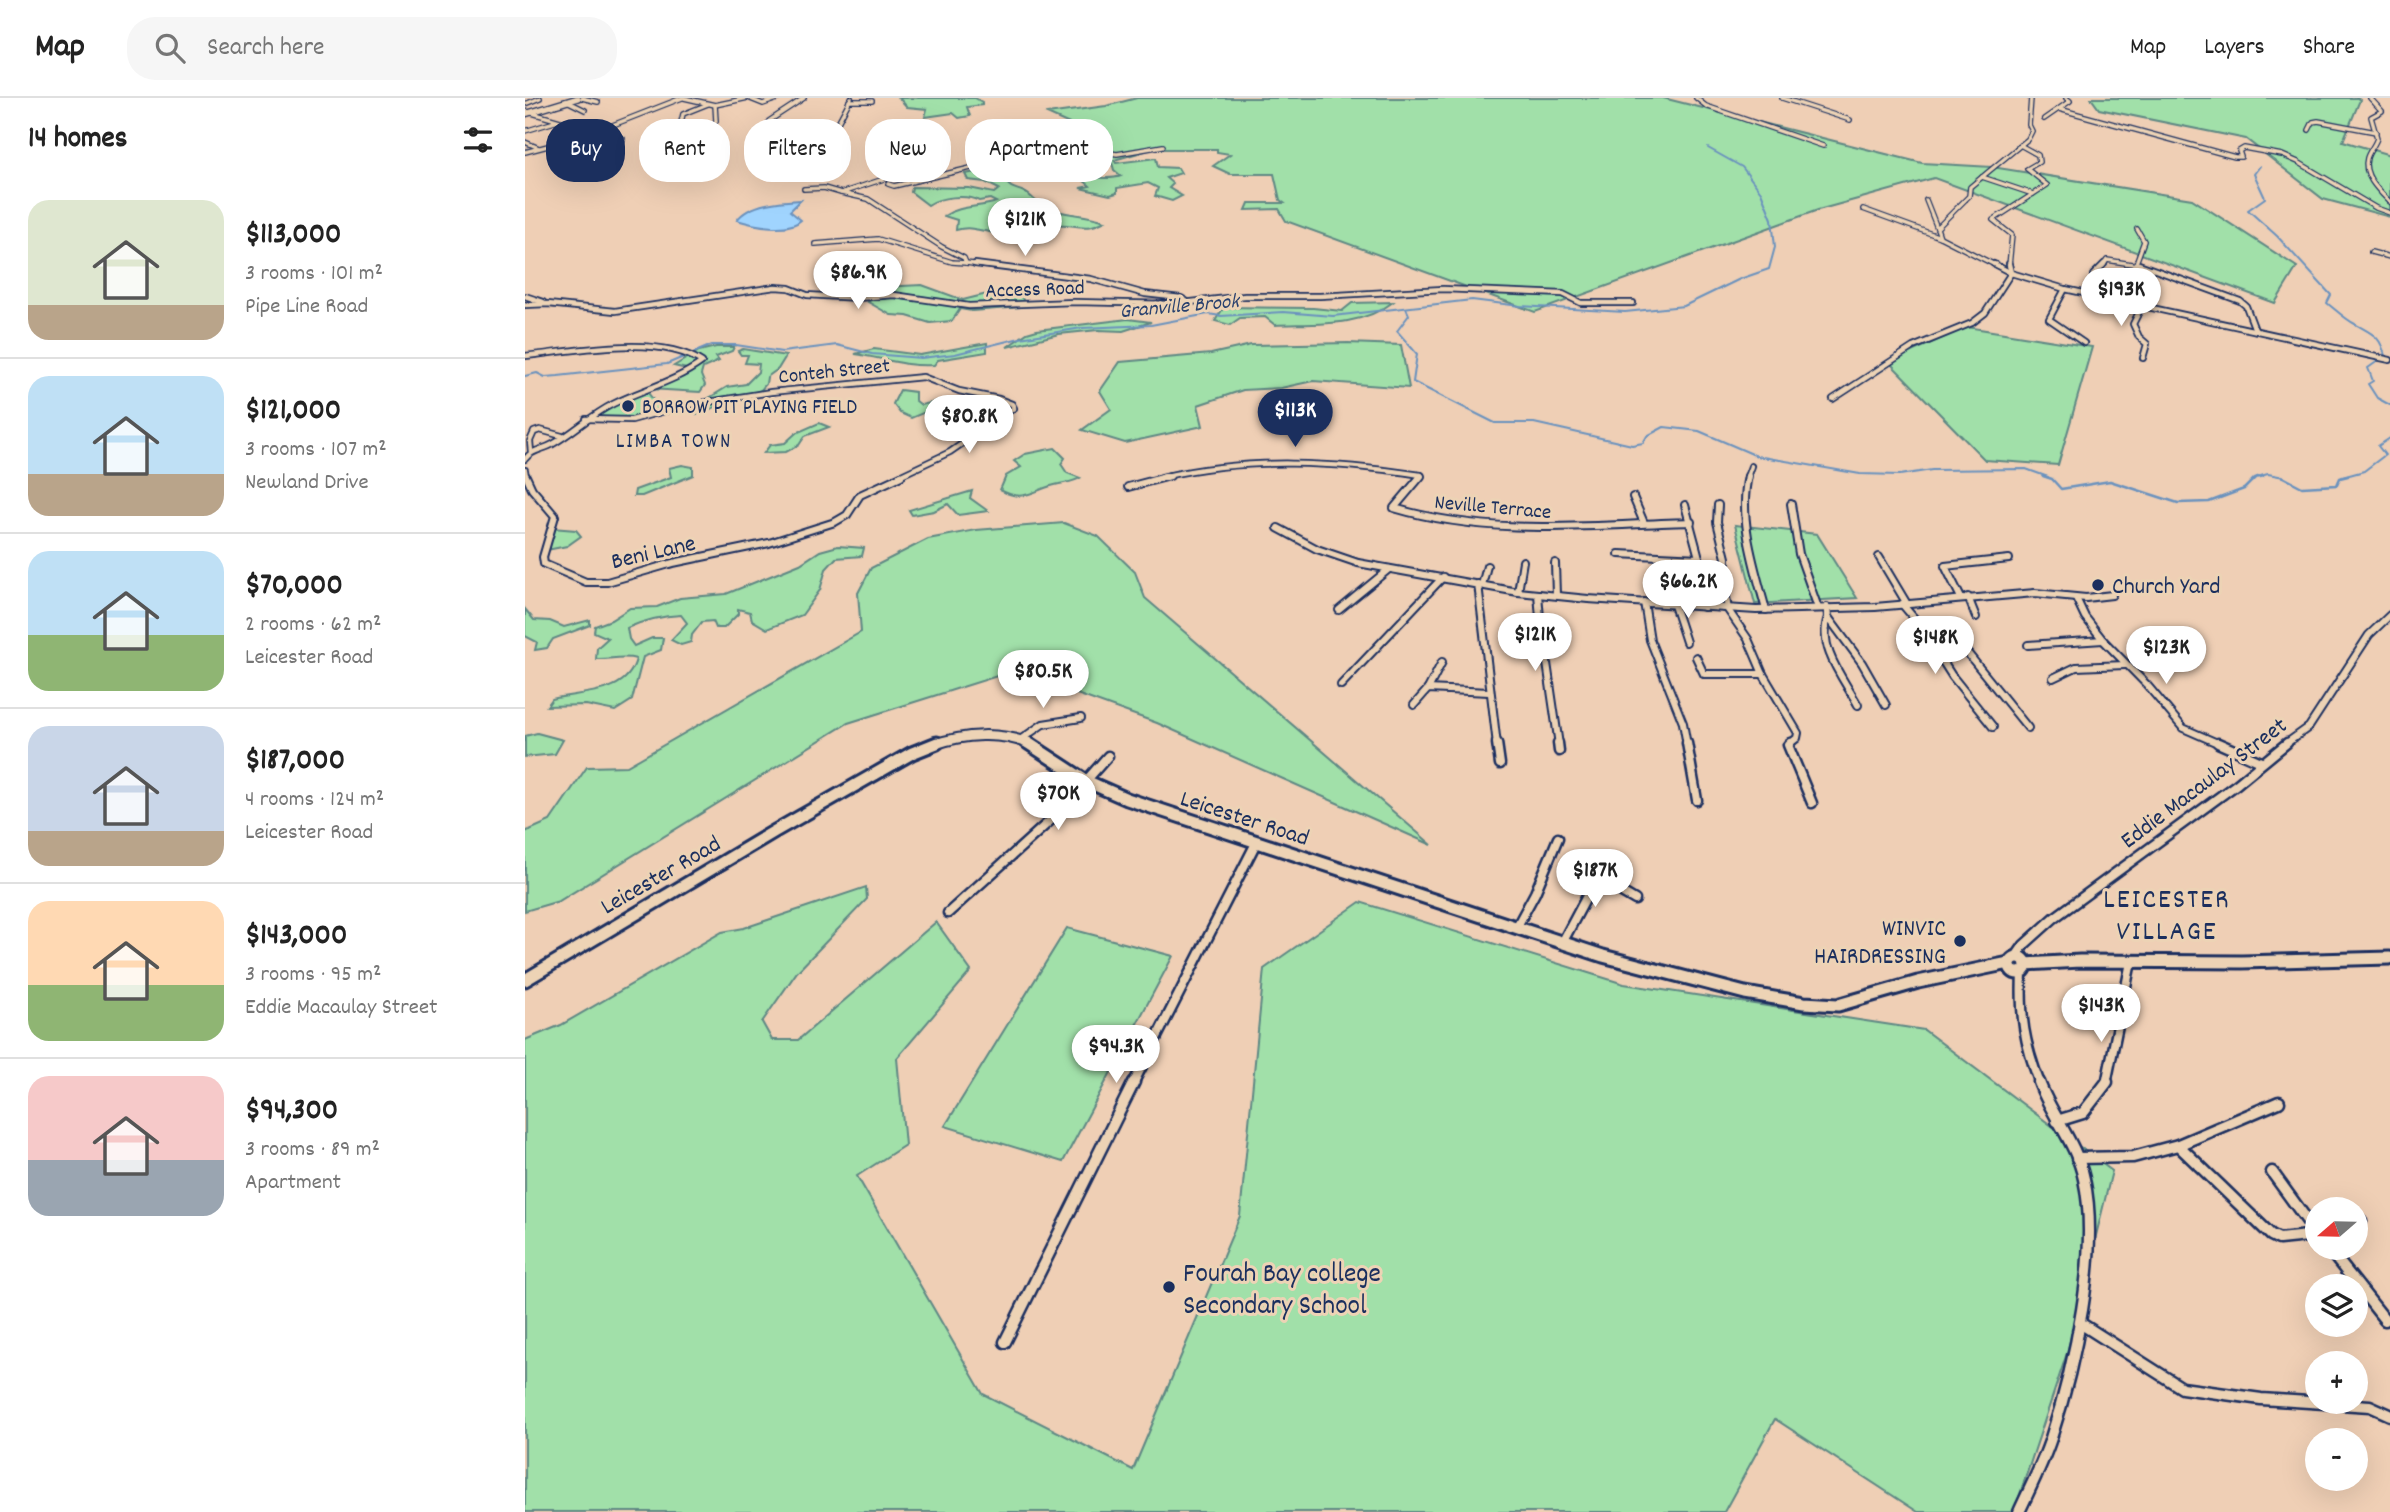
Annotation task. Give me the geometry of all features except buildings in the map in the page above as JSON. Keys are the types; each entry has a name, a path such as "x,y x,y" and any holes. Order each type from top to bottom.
{"street":[{"path":"525,104 540,98"},
{"path":"527,113 580,98 598,103"},
{"path":"625,121 683,98 715,105 748,98 754,104 760,105 780,98"},
{"path":"770,119 804,98"},
{"path":"1696,98 1706,106 1823,146"},
{"path":"1781,98 1850,120"},
{"path":"1937,228 1969,196 1970,187 2028,139 2032,131 2029,125 2031,98"},
{"path":"2043,120 2070,101 2066,98"},
{"path":"2370,98 2382,111 2371,117 2377,138 2369,153 2367,165 2372,183 2390,202"},
{"path":"840,119 850,100 872,101"},
{"path":"566,101 585,110"},
{"path":"682,119 683,114 709,104"},
{"path":"715,105 716,119"},
{"path":"2059,109 2235,158 2241,157 2239,151 2244,148 2282,155 2376,208 2390,213"},
{"path":"527,113 550,119"},
{"path":"2309,130 2313,122 2318,121 2376,132"},
{"path":"525,131 546,125"},
{"path":"841,193 899,174 888,184 894,186 975,167 1075,134 1087,136 1111,153 1117,154 1163,146"},
{"path":"525,142 540,149"},
{"path":"2011,273 2007,262 2012,235 1993,220 2047,184 2027,169 2039,162 2038,155 2020,145"},
{"path":"525,152 546,147"},
{"path":"1982,177 2032,194"},
{"name":"Access Road","path":"804,189 824,188 868,199 942,247 964,258 966,263 1091,279 1135,292 1186,301"},
{"path":"1926,200 1940,237"},
{"path":"1863,209 1940,237 2011,273 2065,289 2388,359"},
{"path":"2136,263 2144,241 2137,229"},
{"path":"814,244 878,239 952,262 966,263"},
{"path":"2371,252 2390,257"},
{"path":"2094,296 2093,275 2099,272 2107,260 2136,263 2240,301 2246,306 2255,330"},
{"path":"1833,399 1913,347 1972,323 1986,313 2011,273"},
{"name":"Access Road","path":"525,305 544,302 581,310 619,311 775,287 789,288 807,295 858,298 894,295 969,306 1100,302 1173,304 1186,301"},
{"path":"1186,301 1259,295 1320,296 1443,289 1563,294 1581,303 1633,303"},
{"path":"2065,289 2049,319 2084,343"},
{"path":"525,296 544,302"},
{"path":"2142,306 2133,324 2139,337 2147,345 2143,358"},
{"path":"525,356 646,347 672,348 691,353 702,362 696,368 586,419 553,444 531,452 525,459"},
{"name":"Conteh Street","path":"586,419 632,420 683,407 753,395 923,377 959,391 990,394 1013,404 1014,408 950,452 864,492 857,497 845,517 835,522"},
{"path":"531,452 530,441 534,432 540,430 562,436"},
{"name":"Neville Terrace","path":"1128,487 1176,472 1227,465 1296,462 1421,475 1394,507 1420,516 1524,529 1691,522"},
{"path":"1751,466 1744,489 1756,577 1766,610"},
{"name":"Beni Lane","path":"525,470 525,477 530,485 547,501 555,516 543,557 544,564 591,582 615,580 673,563 743,550 835,522"},
{"path":"1633,497 1644,523"},
{"path":"1791,504 1799,554 1818,608"},
{"path":"1685,505 1703,576 1704,607"},
{"path":"1717,505 1717,522 1726,558 1725,591 1728,610 1748,639 1763,674 1798,733 1797,738 1788,745 1812,803"},
{"path":"1278,528 1333,555 1389,569 1443,576 1518,592 1728,610 1904,604 2035,593 2076,598 2112,595"},
{"path":"1619,554 1699,558"},
{"path":"1879,557 1904,604 1952,676 1993,727"},
{"path":"1976,617 1945,566 2009,559"},
{"path":"1518,592 1523,561"},
{"path":"1555,562 1556,595"},
{"path":"1487,566 1480,585 1489,692 1500,764"},
{"path":"1339,610 1389,569"},
{"path":"1341,685 1443,576"},
{"path":"1538,594 1540,618 1549,649 1547,663 1559,751"},
{"path":"2076,598 2085,617 2103,640 2147,685 2183,728 2261,762"},
{"path":"1644,602 1653,651 1683,723 1697,800"},
{"path":"1674,605 1686,642"},
{"path":"1827,607 1825,627 1829,655 1858,705"},
{"path":"1828,617 1862,663 1886,705"},
{"name":"Eddie Macaulay Street","path":"2018,964 2054,918 2237,784 2261,762 2309,727 2361,646 2389,619"},
{"path":"1919,624 1944,624 2028,729"},
{"path":"2028,645 2103,640"},
{"path":"1696,657 1704,674 1763,674"},
{"path":"1415,705 1429,689 1441,662"},
{"path":"2053,678 2075,667 2126,665"},
{"path":"1429,689 1489,692"},
{"path":"1020,740 1043,724 1081,718"},
{"name":"Leicester Road","path":"525,981 663,897 912,753 932,745 970,738 1020,740 1049,755 1088,782 1141,804 1562,943 1696,982 1782,1000 1826,1005 1848,1003 1919,982 2018,964 2390,958"},
{"path":"948,913 1007,862 1088,782 1108,756"},
{"path":"1516,928 1558,838"},
{"path":"1005,1342 1256,843"},
{"path":"1562,943 1595,881 1608,884 1635,900"},
{"path":"2056,1121 2083,1113 2106,1086 2131,962"},
{"path":"2018,964 2022,1027 2035,1071 2056,1121 2077,1158 2089,1203 2090,1230 2080,1323 2051,1438 2019,1512"},
{"path":"2077,1158 2133,1157 2178,1145 2279,1102"},
{"path":"2178,1145 2271,1236 2279,1239 2305,1236"},
{"path":"2272,1171 2305,1217"},
{"path":"2338,1260 2385,1320"},
{"path":"2080,1323 2182,1388 2261,1399 2370,1406 2390,1415"}],"green space":[{"path":"899,98 975,98 982,102 982,105 967,107 970,116 959,118 953,113 925,117 927,109 907,107"},
{"path":"1137,98 1663,98 1922,163 1992,167 2192,199 2297,267 2275,303 1934,178 1818,210 1535,312 1286,221 1279,209 1246,210 1249,203 1284,203 1280,200 1274,174 1230,174 1213,166 1230,154 1217,152 1217,149 1152,149 1114,160 1116,163 1156,158 1158,167 1178,168 1181,173 1166,178 1173,184 1169,188 1182,196 1172,201 1155,196 1158,188 1148,183 1117,188 1117,193 1110,195 1080,188 1090,186 1085,182 1113,182 1113,178 1121,176 1113,166 1113,119 1058,119 1047,114 1106,106"},
{"path":"2091,98 2357,98 2360,100 2343,141 2390,155 2390,217 2323,199 2246,139 2099,109"},
{"path":"985,182 1006,182 1046,208 1105,221 1082,227 1054,225 1014,229 1010,220 996,225 1000,233 968,228 956,230 957,220 944,216 957,210 996,202 990,199 979,201 953,197 928,205 911,192 912,187 969,188 994,193 999,189"},
{"path":"922,285 963,300 995,292 1013,293 1023,298 1021,307 972,311 960,309 952,321 930,323 907,316 891,315 868,302 877,296 881,287"},
{"path":"1393,302 1366,316 1321,324 1275,325 1265,317 1240,318 1230,325 1215,321 1224,307 1342,311 1352,303"},
{"path":"1128,319 1151,322 1123,331 1098,330 1059,334 1007,347 1027,333 1037,330"},
{"path":"1967,327 2092,347 2058,465 1985,460 1889,362"},
{"path":"987,343 987,352 938,360 934,365 904,363 855,354 874,349 920,355"},
{"path":"1251,345 1401,345 1409,388 1313,381 1281,388 1243,390 1198,405 1203,426 1125,443 1082,430 1111,409 1100,391 1120,362 1211,354"},
{"path":"734,347 732,351 716,357 719,361 703,368 701,375 705,385 700,392 649,389 691,370 674,366 699,351"},
{"path":"743,349 786,356 778,369 767,377 761,390 697,414 688,411 727,387 746,384 758,372 759,364 745,363 748,355 741,355 738,351"},
{"path":"900,390 915,392 915,400 921,405 939,401 945,404 911,418 900,413 893,404"},
{"path":"643,392 648,393 656,403 675,407 632,420 586,419"},
{"path":"819,423 829,427 805,436 799,445 786,452 764,453 770,445 785,443 796,433"},
{"path":"1055,448 1065,458 1061,464 1067,473 1080,478 1024,495 1017,496 1000,490 1006,476 1021,467 1014,461 1025,454"},
{"path":"682,465 693,467 693,475 642,496 634,496 635,490 671,477 669,468"},
{"path":"972,491 970,498 988,511 958,515 948,504 934,511 912,515 909,510"},
{"path":"1064,523 1098,536 1135,572 1145,598 1432,845 1157,723 1013,671 848,723 559,901 525,911 525,832 550,821 587,767 627,766 861,632 858,593 871,568 928,539 976,530"},
{"path":"1735,525 1817,534 1857,598 1755,604"},
{"path":"552,528 576,530 581,536 567,546 547,550"},
{"path":"838,546 864,548 862,556 836,558 826,569 820,590 802,615 767,629 752,620 750,612 738,609 738,614 724,628 716,628 713,621 702,622 692,635 691,642 681,645 671,640 687,623 681,615 640,623 627,628 629,639 634,646 652,638 663,638 661,650 643,657 632,700 615,711 586,705 547,706 552,699 613,686 631,671 636,659 596,659 597,648 608,638 594,632 595,626 630,608 657,607 680,598 726,594 800,564 820,551"},
{"path":"525,609 534,620 550,621 564,627 590,620 590,625 553,639 547,648 535,650 537,642 525,636"},
{"path":"537,733 563,740 555,754 525,757 525,736"},
{"path":"866,887 867,899 797,972 762,1022 772,1040 798,1040 936,922 971,971 897,1058 905,1145 857,1176 983,1394 1133,1470 1240,1216 1264,969 1360,902 1624,984 1924,1030 2112,1171 2067,1353 2014,1512 1918,1512 1775,1419 1724,1512 525,1512 525,1040 561,1025 722,932 744,928"},
{"path":"1067,928 1173,956 1063,1162 945,1126"}],"water":[{"path":"801,200 790,211 801,220 795,224 770,227 737,220 742,214 758,206"}],"waterway":[{"name":"Granville Brook","path":"525,376 537,373 545,377 558,376 667,364 712,345 736,345 782,352 837,345 872,354 921,358 955,354 1020,338 1082,328 1151,325 1208,314 1221,316 1283,312 1333,316 1472,300 1520,306 1625,312 1684,306 1740,279 1769,269 1775,247 1772,219 1761,192 1742,167 1708,148"},
{"path":"2260,166 2254,174 2265,198 2248,210 2277,236 2331,295 2327,303 2378,339 2385,356 2368,368 2373,381 2368,384 2377,398 2390,405"},
{"path":"1406,308 1409,315 1397,331 1417,354 1413,382 1495,423 1534,423 1632,445 1643,443 1647,436 1664,427 1699,431 1757,456 1860,474 1900,475 1932,470 2026,469 2048,477"},
{"path":"2342,477 2364,471 2385,455 2378,446 2390,438"},
{"path":"2257,477 2268,474 2282,477"},
{"path":"2043,476 2052,479 2061,489 2110,481 2178,503 2209,502 2244,489 2255,478 2263,476"},
{"path":"2282,477 2302,487 2337,485 2340,478 2348,476"}],"place":[{"name":"BORROW PIT PLAYING FIELD","path":"628,406"},
{"name":"Church Yard","path":"2098,585"},
{"name":"WINVIC HAIRDRESSING","path":"1960,941"},
{"name":"Fourah Bay college Secondary School","path":"1169,1287"}],"district":[{"name":"LIMBA TOWN","path":"674,440"},
{"name":"LEICESTER VILLAGE","path":"2167,913"}]}
